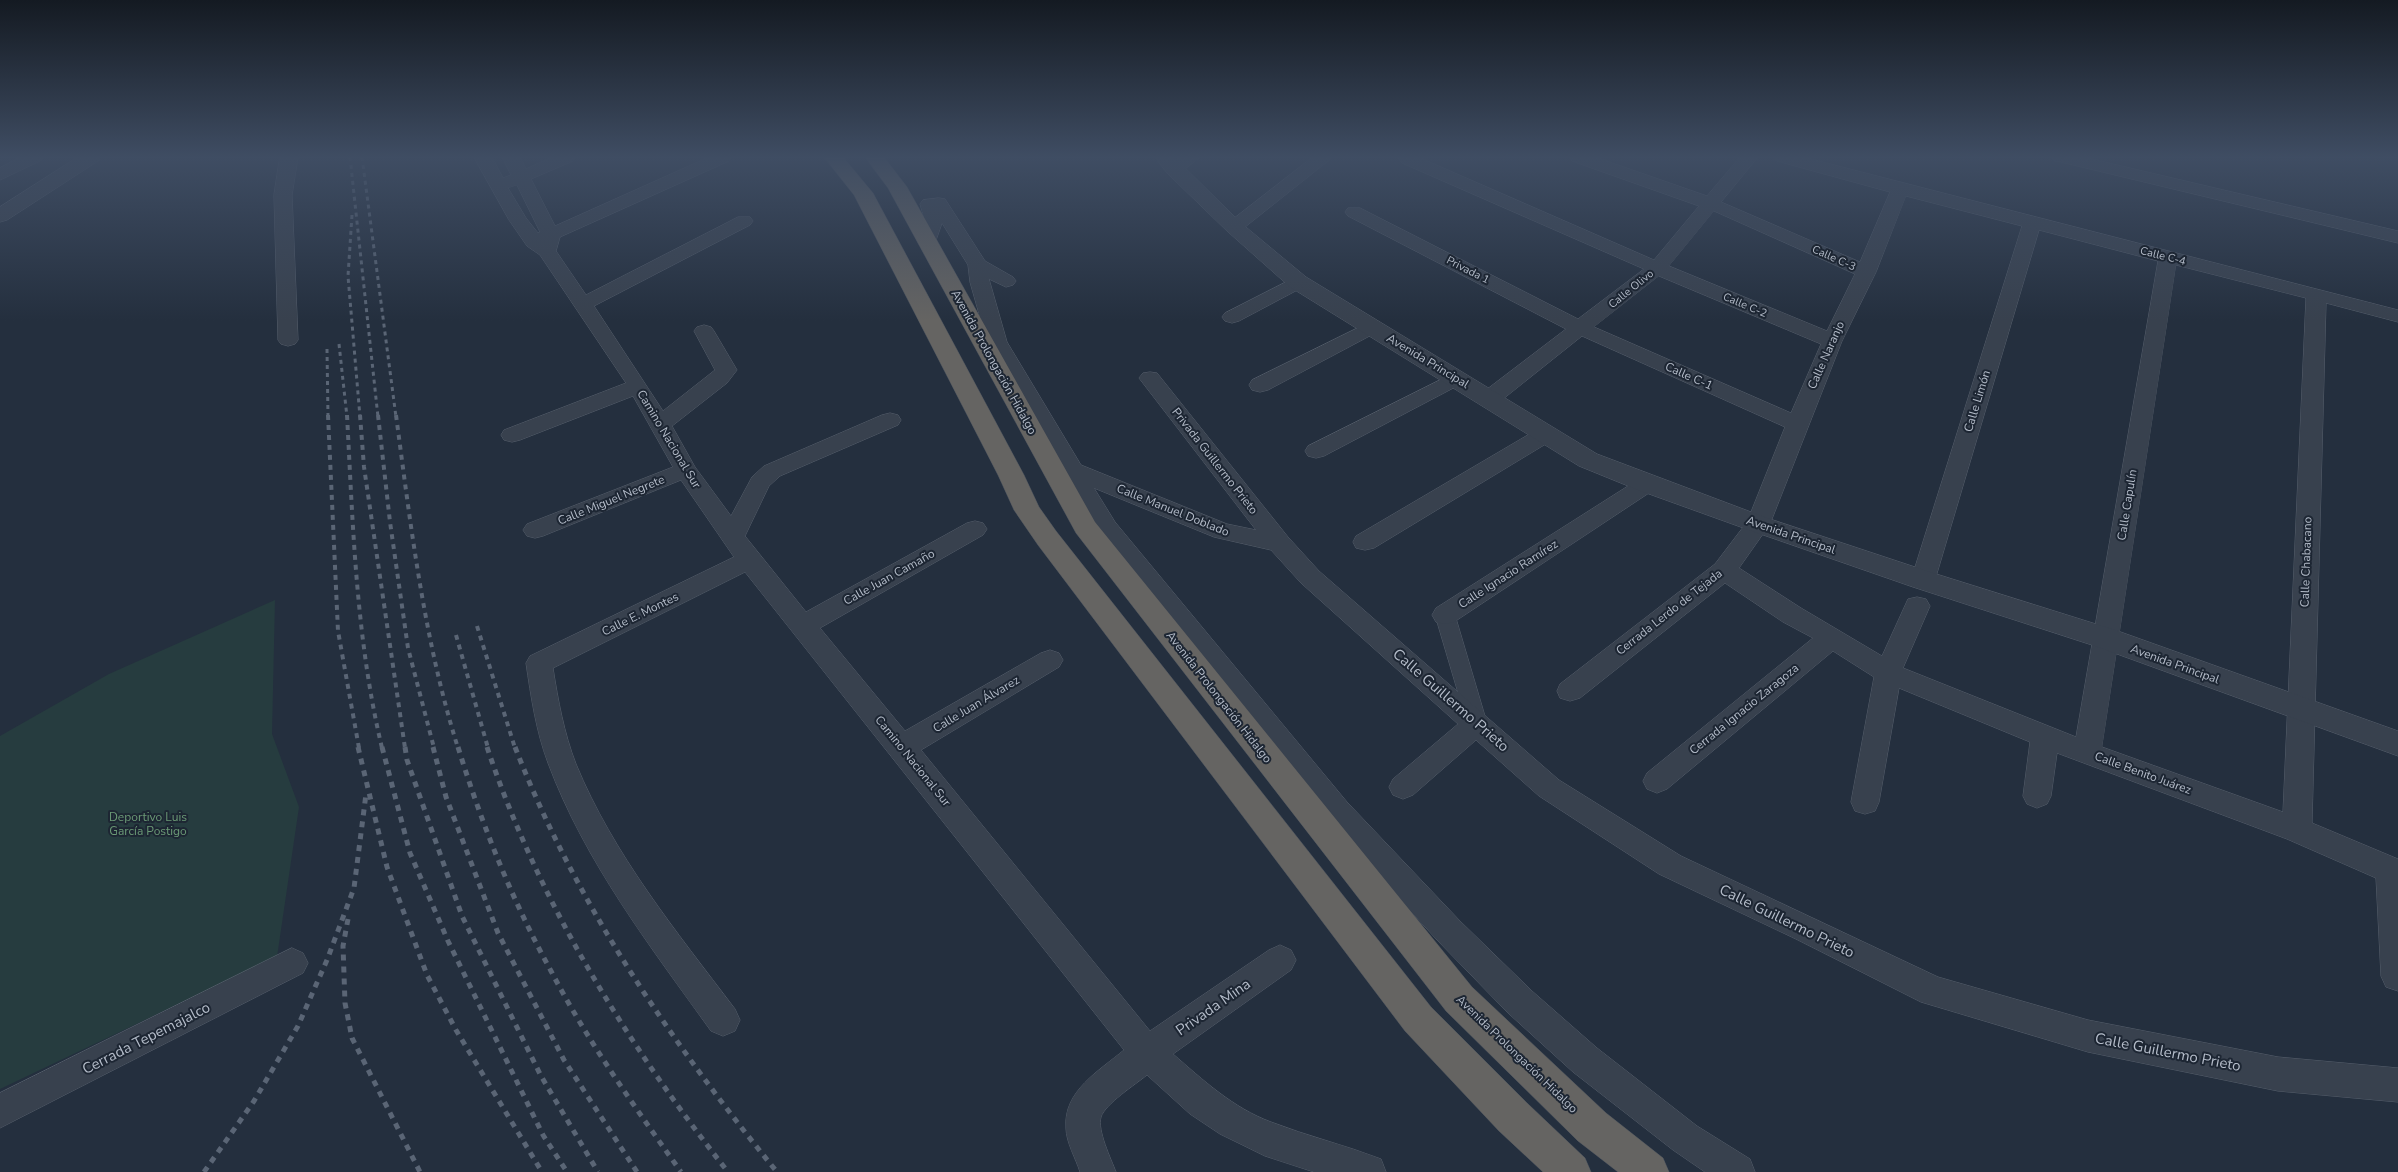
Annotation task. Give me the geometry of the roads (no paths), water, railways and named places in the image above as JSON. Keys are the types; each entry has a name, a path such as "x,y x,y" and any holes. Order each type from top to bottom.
{"highway":[{"path":"873,212 1011,475 1026,510 1418,1019 1513,1117 1571,1172"},
{"name":"Avenida Prolongación Hidalgo","path":"910,212 1085,527 1459,999 1592,1127 1649,1172"}],"street":[{"path":"284,212 288,340"},
{"name":"Camino Nacional Sur","path":"520,212 544,243 582,305 638,386 686,470 749,560 902,747 1147,1053 1202,1102 1232,1122 1265,1138 1368,1172"},
{"name":"Camino Nacional Sur","path":"533,212 544,243"},
{"path":"544,243 609,212"},
{"path":"926,242 934,221 931,212"},
{"path":"945,212 978,266 980,282 997,342 1056,441 1069,469 1106,528 1336,810 1449,931 1520,1002 1585,1060 1685,1138 1737,1172"},
{"name":"Avenida Principal","path":"1218,212 1298,282 1490,398 1588,460 1647,484 1758,524 1923,580 2104,638 2398,744"},
{"path":"1234,227 1254,212"},
{"name":"Privada 1","path":"1354,212 1582,329"},
{"name":"Calle C-2","path":"1528,212 1832,341"},
{"name":"Calle Olivo","path":"1490,398 1582,329 1657,268 1705,212"},
{"name":"Calle C-3","path":"1729,212 1866,272"},
{"name":"Calle Naranjo","path":"1758,524 1796,424 1832,341 1866,272 1891,212"},
{"name":"Calle C-4","path":"1988,212 2398,316"},
{"path":"2291,212 2398,237"},
{"path":"582,305 744,221"},
{"name":"Calle Limón","path":"1923,580 2032,223"},
{"name":"Calle Capulín","path":"2087,753 2104,638 2168,258"},
{"path":"978,266 1006,281"},
{"path":"1232,317 1298,282"},
{"name":"Calle Chabacano","path":"2297,830 2316,295"},
{"path":"1260,385 1372,327"},
{"name":"Calle C-1","path":"1582,329 1796,424"},
{"path":"661,424 720,378 726,370 704,331"},
{"name":"Privada Guillermo Prieto","path":"1150,378 1279,543"},
{"path":"1316,451 1454,378"},
{"path":"512,435 638,386"},
{"path":"733,535 760,482 772,471 890,420"},
{"path":"1365,542 1546,434"},
{"name":"Calle Manuel Doblado","path":"1069,469 1222,531 1279,543"},
{"name":"Calle Miguel Negrete","path":"535,530 686,470"},
{"name":"Calle Ignacio Ramírez","path":"1477,723 1445,615 1647,484"},
{"name":"Cerrada Lerdo de Tejada","path":"1570,691 1724,570 1758,524"},
{"name":"Calle Juan Camaño","path":"803,626 975,529"},
{"name":"Calle Guillermo Prieto","path":"1279,543 1310,577 1549,788 1670,865 1807,929 1932,991 2088,1036 2116,1042 2278,1074 2398,1085"},
{"name":"Calle E. Montes","path":"723,1020 634,898 590,825 556,748 539,672 539,663 749,560"},
{"name":"Calle Benito Juárez","path":"1724,570 1792,615 1832,637 1888,673 2087,753 2297,830 2394,872"},
{"path":"1866,802 1888,673 1917,606"},
{"name":"Cerrada Ignacio Zaragoza","path":"1656,781 1832,637"},
{"name":"Calle Juan Álvarez","path":"902,747 1050,660"},
{"path":"1402,787 1477,723"},
{"path":"2037,796 2045,736"},
{"path":"2394,872 2397,976"},
{"name":"Privada Mina","path":"1098,1172 1083,1128 1084,1111 1095,1096 1147,1053 1280,960"},
{"name":"Cerrada Tepemajalco","path":"0,1111 292,963"}],"railway":[{"path":"356,212 378,417"},
{"path":"369,212 396,417"},
{"path":"352,215 348,276 360,417"},
{"path":"339,344 347,417"},
{"path":"327,349 328,417"},
{"path":"328,415 338,631 359,748"},
{"path":"347,415 361,624 366,666 382,748"},
{"path":"360,415 364,467 405,748"},
{"path":"378,415 390,522 408,648 434,748"},
{"path":"396,415 413,542 427,625 446,707 458,748"},
{"path":"477,626 515,748"},
{"path":"456,635 488,748"},
{"path":"358,747 387,867 427,975 456,1030 542,1172"},
{"path":"382,747 410,853 448,941 543,1135 567,1172"},
{"path":"405,747 407,760 462,916 541,1076 598,1172"},
{"path":"433,747 446,797 498,933 564,1060 637,1172"},
{"path":"458,747 477,805 499,862 537,944 565,997 596,1049 681,1172"},
{"path":"487,747 508,805 532,861 559,916 589,970 655,1074 728,1172"},
{"path":"515,747 539,805 567,861 629,970 700,1073 777,1172"},
{"path":"204,1172 254,1101 298,1026 327,960 354,888 366,794"},
{"path":"348,919 343,946 345,1003 352,1038 420,1172"}],"park label":[{"name":"Deportivo Luis García Postigo","path":"148,824"}]}
